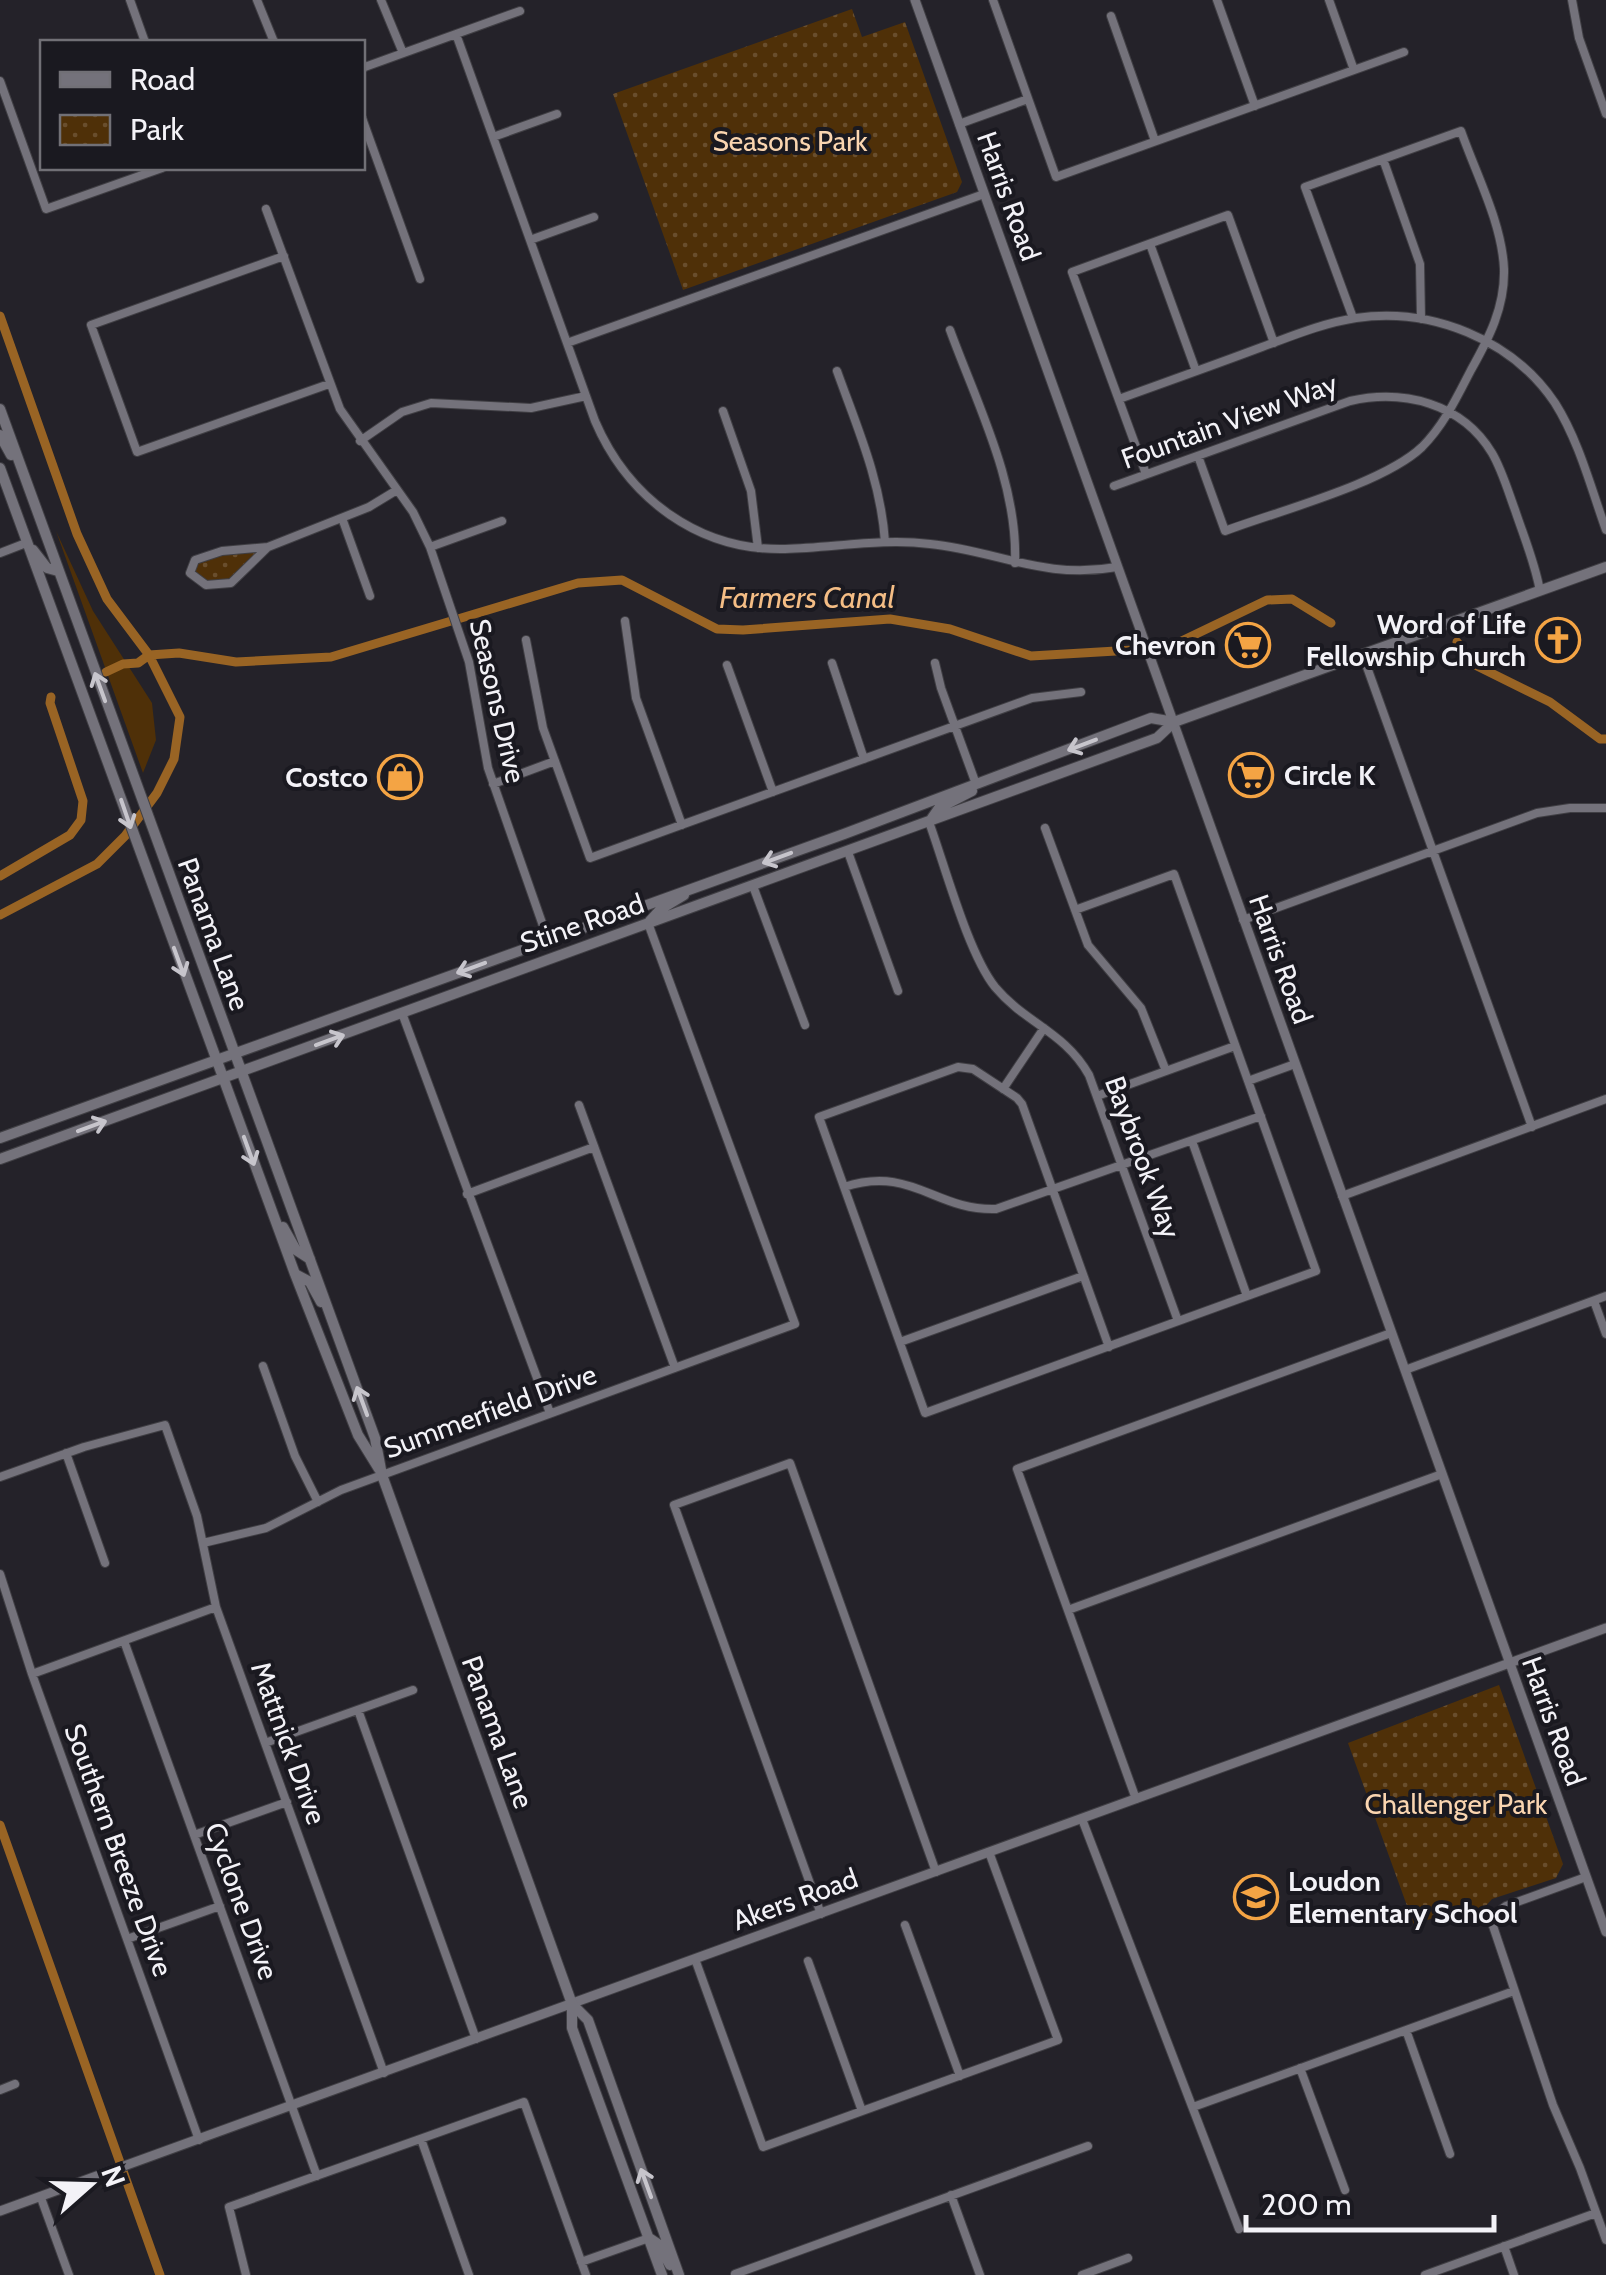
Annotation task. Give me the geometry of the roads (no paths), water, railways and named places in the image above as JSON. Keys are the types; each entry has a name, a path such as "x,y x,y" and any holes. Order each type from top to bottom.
{"main road":[{"name":"Panama Lane","path":"0,409 375,1438 382,1474 572,2004 572,2028 662,2275"},
{"path":"0,435 26,483"},
{"name":"Panama Lane","path":"0,468 294,1274 358,1435 382,1474"},
{"path":"26,543 47,568 58,571"},
{"name":"Stine Road","path":"0,1159 848,852 1157,738 1174,722 1606,567"},
{"name":"Stine Road","path":"0,1138 1151,718 1174,722"},
{"path":"929,822 939,808 1013,771"},
{"path":"648,924 661,909 702,884"},
{"path":"485,981 543,952 548,940"},
{"path":"268,1200 296,1250 311,1260"},
{"path":"294,1274 310,1282 336,1329"},
{"name":"Panama Lane","path":"572,2004 588,2020 677,2275"},
{"path":"649,2238 658,2244 677,2275"}],"street":[{"path":"130,0 144,40"},
{"path":"257,0 273,40"},
{"path":"380,0 403,53"},
{"name":"Harris Road","path":"915,0 1606,1932"},
{"path":"993,0 1056,176 1404,52"},
{"path":"1217,0 1255,106"},
{"path":"1329,0 1354,70"},
{"path":"1572,0 1579,38 1606,114"},
{"path":"365,67 520,11"},
{"path":"1111,16 1155,141"},
{"path":"456,34 586,396 611,455 652,502 701,533 758,548 884,542 944,546 1058,571 1117,566"},
{"path":"0,84 46,209 156,170"},
{"path":"959,124 1028,99"},
{"path":"493,137 557,114"},
{"path":"365,126 420,279"},
{"path":"1198,456 1225,531 1393,468 1419,449 1449,412 1487,342 1501,302 1502,248 1460,130 1305,187 1353,318"},
{"path":"1383,159 1420,264 1421,319"},
{"path":"567,343 984,194"},
{"name":"Seasons Drive","path":"266,209 340,409 413,512 430,547 460,634 492,784 548,940"},
{"path":"1146,474 1072,272 1228,215 1274,343"},
{"path":"530,240 594,217"},
{"path":"1150,244 1196,371"},
{"path":"284,256 91,324 137,452 329,384"},
{"path":"1119,400 1353,318 1421,319 1452,326 1487,342 1527,370 1553,401 1572,436 1606,530"},
{"path":"950,330 1009,496 1015,562"},
{"path":"837,370 874,475 884,542"},
{"path":"360,440 402,412 431,403 532,408 586,396"},
{"name":"Fountain View Way","path":"1114,486 1341,404 1368,397 1402,396 1449,412 1474,430 1492,453 1536,567 1540,590"},
{"path":"723,411 751,491 758,548"},
{"path":"268,547 238,579 223,586 206,585 190,572 195,560 214,552 268,547 369,507 397,490"},
{"path":"342,518 370,596"},
{"path":"430,547 502,521"},
{"path":"0,553 26,543"},
{"path":"625,621 636,698 682,825"},
{"path":"526,640 538,709 590,858 1032,698 1081,692"},
{"path":"1363,656 1532,1126"},
{"path":"832,663 864,759"},
{"path":"935,663 976,784"},
{"path":"727,665 773,792"},
{"path":"492,784 554,761"},
{"path":"1244,920 1537,814 1570,808 1606,808"},
{"name":"Baybrook Way","path":"929,822 985,972 1002,994 1064,1042 1082,1062 1178,1322"},
{"path":"1045,828 1096,958 1141,1008 1166,1071"},
{"path":"848,852 898,991"},
{"path":"1075,910 1174,874 1316,1271 925,1413 819,1117 958,1067 973,1069 1022,1104 1109,1346"},
{"path":"753,886 805,1025"},
{"name":"Summerfield Drive","path":"203,1543 266,1528 382,1474 795,1324 648,924"},
{"path":"402,1013 550,1414"},
{"path":"1003,1089 1044,1028"},
{"path":"1097,1096 1236,1046"},
{"path":"1248,1081 1295,1064"},
{"path":"1342,1196 1606,1100"},
{"path":"579,1105 675,1368"},
{"path":"844,1187 869,1181 895,1181 922,1188 960,1206 983,1210 1011,1206 1261,1116"},
{"path":"1192,1141 1247,1296"},
{"path":"467,1194 594,1148"},
{"path":"900,1342 1084,1276"},
{"path":"1404,1370 1606,1296"},
{"path":"1594,1301 1606,1334"},
{"path":"1136,1799 1018,1469 1391,1333"},
{"path":"262,1366 302,1473 318,1502"},
{"name":"Mattnick Drive","path":"66,1454 165,1425 198,1516 216,1607 384,2073"},
{"path":"0,1477 66,1454 106,1564"},
{"path":"821,1914 674,1505 790,1463 936,1872"},
{"path":"1068,1610 1442,1474"},
{"name":"Southern Breeze Drive","path":"0,1574 32,1674 200,2140"},
{"path":"32,1674 216,1607"},
{"name":"Akers Road","path":"0,2211 1606,1628"},
{"name":"Cyclone Drive","path":"124,1641 317,2176"},
{"path":"266,1743 414,1690"},
{"path":"358,1710 476,2039"},
{"path":"194,1836 286,1802"},
{"path":"1082,1819 1239,2229"},
{"path":"695,1959 764,2147 960,2076 1058,2040 989,1852"},
{"path":"1586,1877 1506,1906 1494,1915 1493,1926 1553,2105 1606,2240"},
{"path":"127,1939 220,1906"},
{"path":"905,1925 960,2076"},
{"path":"808,1960 862,2111"},
{"path":"1193,2106 1514,1991"},
{"path":"1406,2030 1450,2154"},
{"path":"1300,2068 1345,2190"},
{"path":"0,2090 15,2084"},
{"path":"246,2275 229,2208 524,2102 586,2275"},
{"path":"420,2139 470,2275"},
{"path":"735,2274 1088,2146"},
{"path":"951,2195 980,2275"},
{"path":"41,2198 69,2275"},
{"path":"1425,2275 1596,2212"},
{"path":"581,2262 649,2238"},
{"path":"1504,2246 1514,2275"},
{"path":"1082,2275 1128,2258"}],"waterway":[{"path":"0,316 77,534 107,599 149,655 180,717 174,759 157,793 125,836 97,864 0,915"},
{"name":"Farmers Canal","path":"106,672 123,664 138,663 149,655 179,653 236,662 331,657 578,583 622,580 717,629 890,619 950,629 1031,656 1167,648 1267,600 1292,599 1331,623"},
{"name":"Farmers Canal","path":"1457,642 1473,664 1550,702 1600,739 1606,739"},
{"name":"Farmers Canal","path":"0,876 70,835 81,820 83,801 51,697"},
{"path":"0,1825 160,2275"}],"place":[{"name":"Word of Life Fellowship Church","path":"1558,640"},
{"name":"Chevron","path":"1248,645"},
{"name":"Circle K","path":"1251,775"},
{"name":"Costco","path":"400,777"},
{"name":"Loudon Elementary School","path":"1256,1897"}],"park label":[{"name":"Seasons Park","path":"790,141"},
{"name":"Challenger Park","path":"1456,1804"}]}
